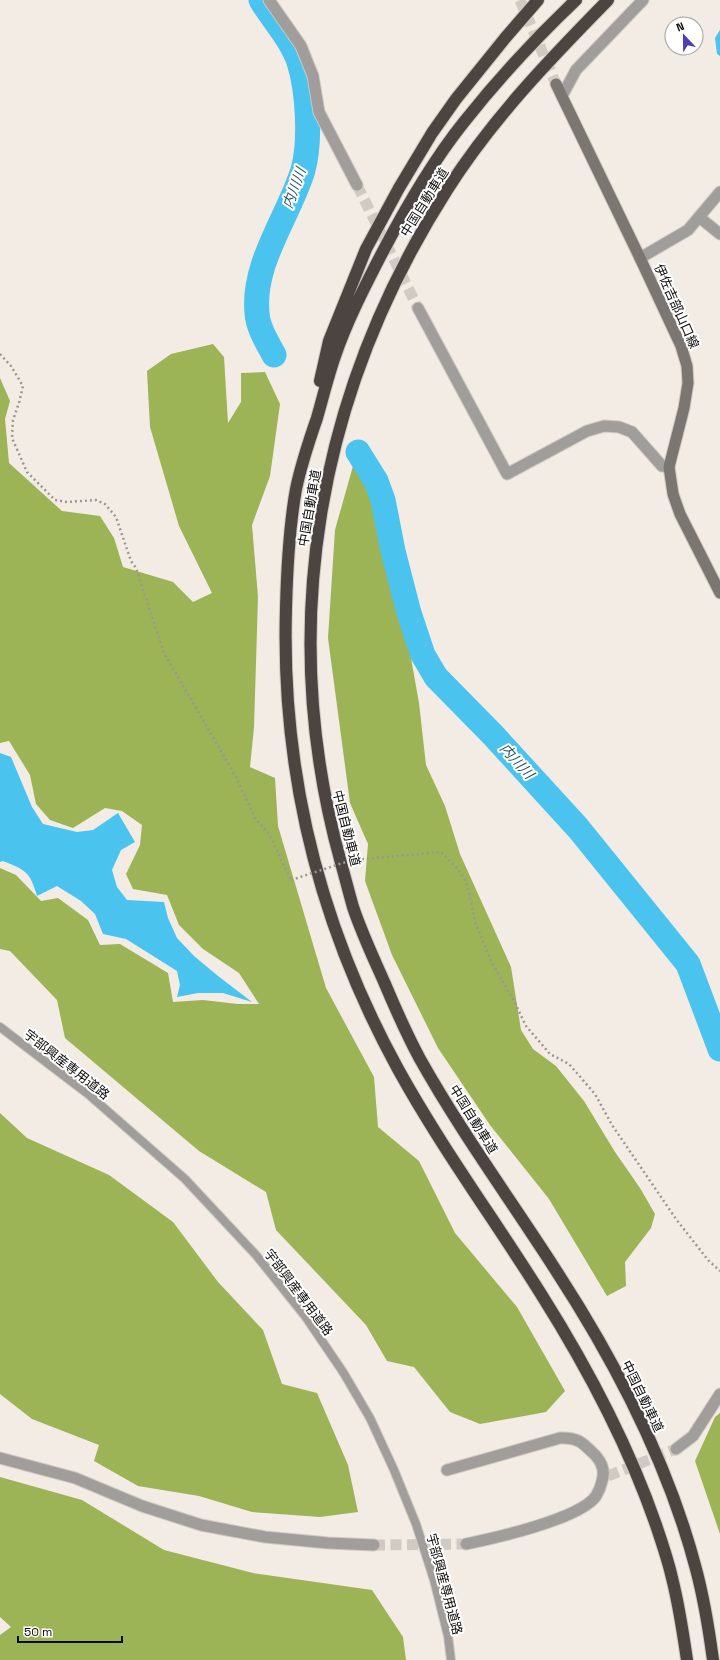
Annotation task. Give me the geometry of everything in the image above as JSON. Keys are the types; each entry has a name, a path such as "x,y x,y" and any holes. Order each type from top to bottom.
{"highway":[{"path":"302,467 329,341 366,249 399,188 432,134 456,99 538,0"},
{"name":"中国自動車道","path":"576,0 538,37 464,122 428,173 397,224 358,300 336,354 296,491 290,536 284,651 286,700 304,826 315,870 351,973 397,1068 424,1114 541,1293 590,1377 613,1421 648,1502 670,1569 687,1660"},
{"name":"中国自動車道","path":"608,0 522,90 464,165 408,256 372,333 344,414 332,457 317,534 311,617 313,702 316,740 331,826 353,905 367,944 401,1022 419,1058 486,1164 557,1271 599,1340 638,1414 669,1485 697,1571 713,1660"}],"main road":[{"name":"伊佐吉部山口線","path":"556,84 682,346 687,366 688,383 685,402 669,467 673,494 680,514 720,593"}],"street":[{"path":"269,0 301,46 313,76 319,112 357,184"},
{"path":"562,96 576,70 643,0"},
{"path":"640,258 688,230 720,192"},
{"path":"699,217 720,234"},
{"path":"418,308 507,474 588,431 604,426 619,427 632,432 662,466 669,467"},
{"path":"676,1449 693,1436 720,1394"},
{"path":"447,1470 560,1438 571,1437 584,1444 600,1460 606,1477 596,1496 581,1508 564,1517 496,1537 466,1544"},
{"path":"0,1458 75,1478 142,1506 201,1525 265,1537 328,1543 374,1545"}],"lane":[{"name":"宇部興産専用道路","path":"0,1027 88,1094 185,1180 256,1255 305,1316 370,1418 394,1470 416,1524 434,1580 448,1636 451,1660"}],"path":[{"path":"0,354 11,366 23,386 13,420 12,438 27,472 55,500 67,502 96,500 105,504 116,517 131,562 136,568 164,653 236,777 255,818 269,834 291,880 352,860 441,852 456,867 466,881 476,924 491,961 526,1026 550,1054 569,1064 595,1094 612,1125 676,1219 708,1260 720,1271"}],"green space":[{"path":"213,344 224,357 228,423 241,402 241,373 265,372 280,404 270,476 252,525 258,597 254,727 250,767 275,778 278,826 326,988 374,1077 378,1127 419,1161 455,1233 517,1307 565,1391 546,1412 480,1424 450,1412 414,1367 387,1361 366,1325 276,1230 266,1192 199,1151 65,1038 57,1000 10,951 0,949 0,868 16,875 41,901 58,898 88,920 100,945 120,944 168,973 173,1002 203,1000 238,1004 259,1004 239,973 203,949 179,925 167,895 133,889 126,874 140,845 142,825 122,811 105,808 73,828 50,820 36,804 30,775 9,741 0,743 0,378 10,401 5,419 9,463 62,511 100,516 114,538 123,567 173,582 193,602 212,593 179,526 150,427 147,371 171,354"},
{"path":"353,466 368,479 380,521 409,647 419,703 426,765 445,806 460,854 511,967 521,1030 533,1049 556,1066 584,1101 655,1214 651,1228 625,1262 626,1286 607,1296 549,1199 490,1125 438,1048 392,955 365,881 368,844 350,803 328,638 335,530"},
{"path":"0,1113 27,1138 109,1175 173,1222 218,1282 263,1330 282,1384 317,1393 348,1465 358,1512 320,1517 252,1512 199,1496 138,1486 94,1461 99,1445 32,1419 0,1394"},
{"path":"720,1413 720,1534 695,1461 715,1417"},
{"path":"0,1477 82,1500 164,1550 253,1573 372,1590 403,1637 406,1660 0,1660 0,1635 11,1627 0,1617"}],"water":[{"path":"720,30 720,56 717,54 715,38"},
{"path":"0,753 11,757 32,807 43,824 77,832 93,830 118,813 135,842 121,850 112,870 117,887 127,900 164,902 168,918 177,938 194,956 252,1002 223,993 198,993 177,997 180,985 177,971 126,939 103,934 95,914 81,901 57,886 37,896 32,881 26,872 3,861 0,862"}],"waterway":[{"name":"内川川","path":"261,0 292,46 299,62 305,87 308,131 303,170 266,258 260,276 257,294 257,313 259,324 274,355"},
{"name":"内川川","path":"358,452 376,481 383,500 393,551 409,613 423,655 436,677 493,735 578,828 688,964 720,1049"}],"tunnel":[{"path":"520,0 556,84"},
{"path":"357,185 418,308"},
{"path":"608,1476 676,1449"},
{"path":"374,1545 466,1544"}]}
